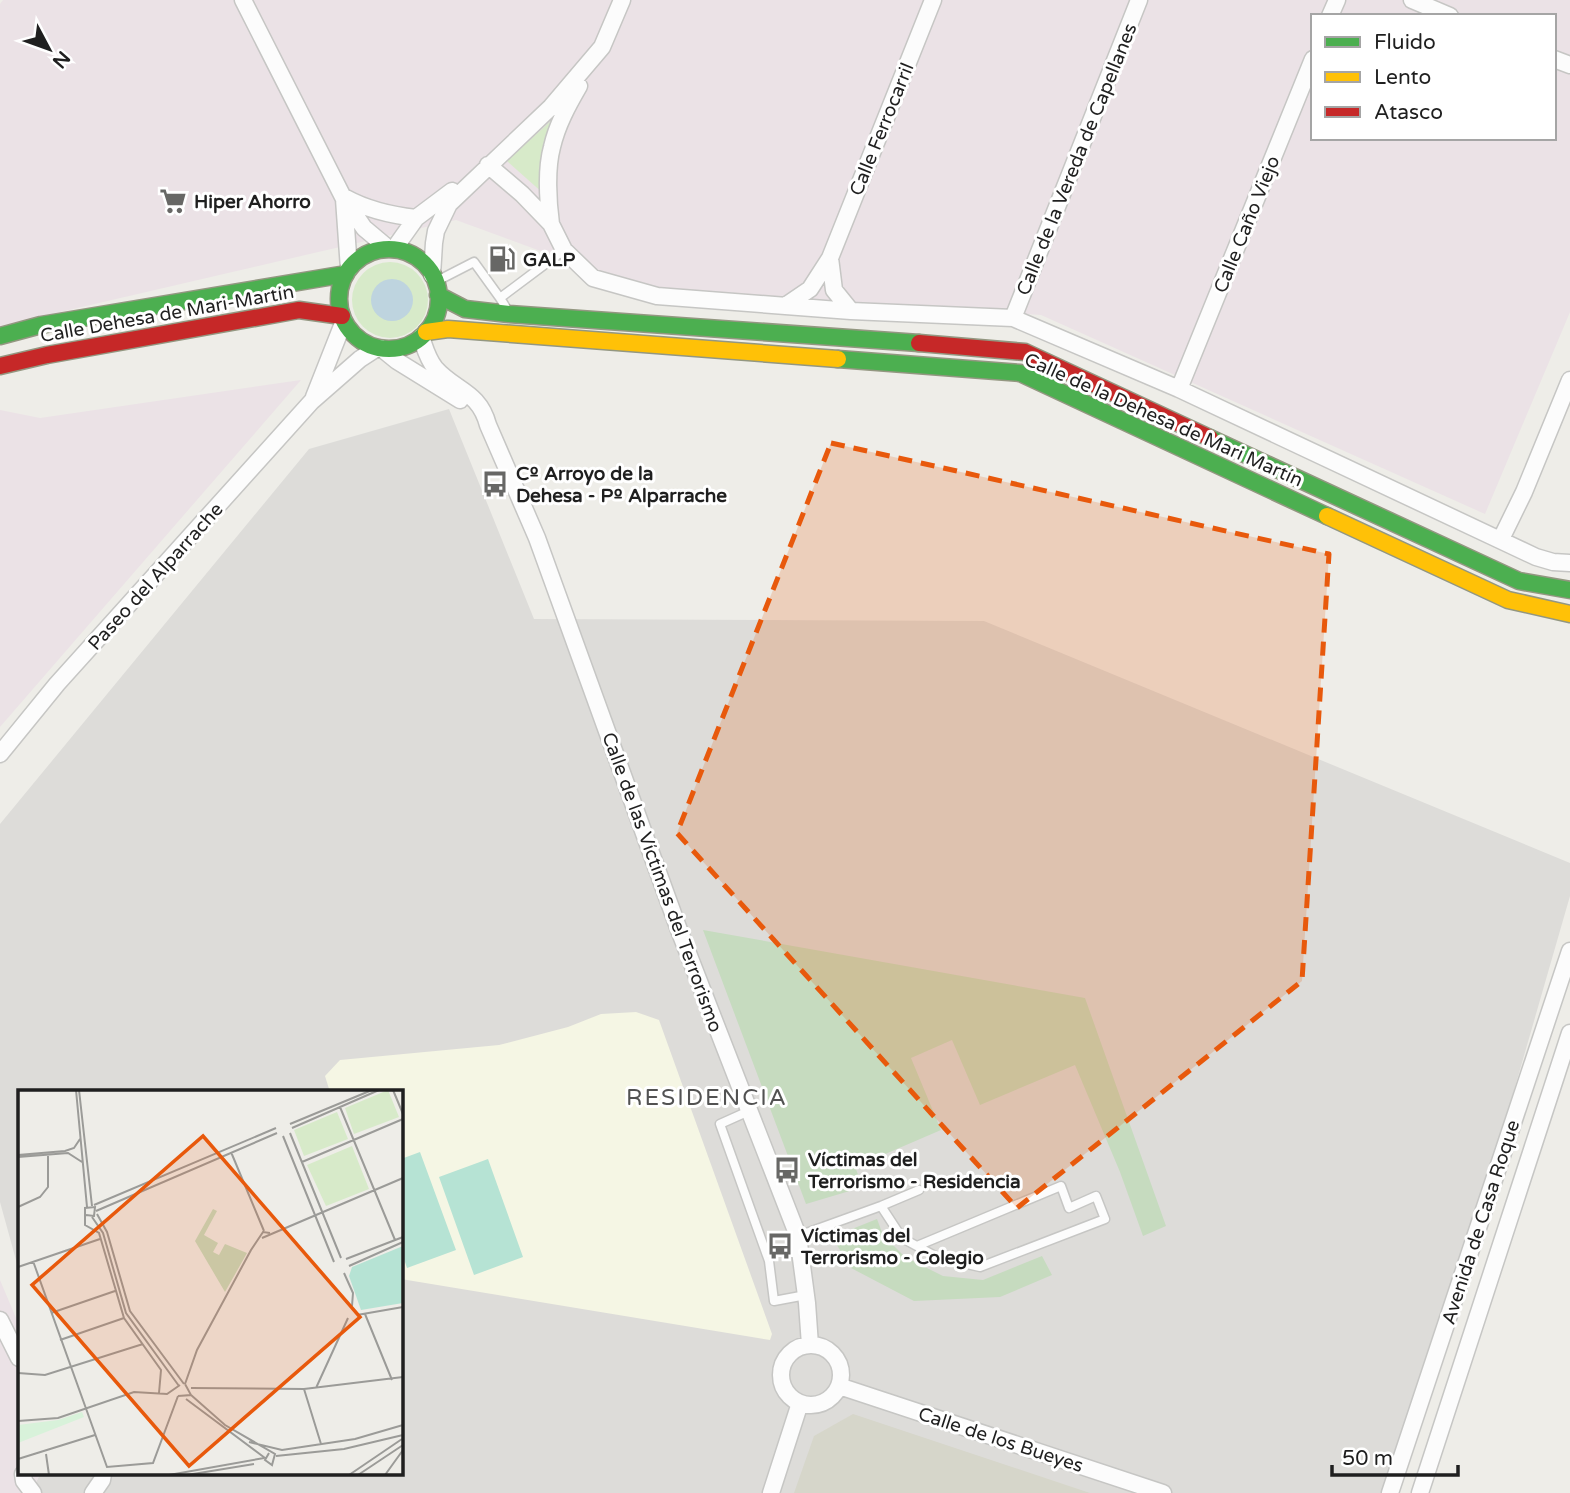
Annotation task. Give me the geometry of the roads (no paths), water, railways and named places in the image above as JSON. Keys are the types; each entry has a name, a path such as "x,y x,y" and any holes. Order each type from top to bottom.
{"street":[{"path":"243,0 344,197 364,228 392,249 410,254 423,262 435,284"},
{"path":"551,224 551,148 562,118 602,47 622,0"},
{"name":"Calle Ferrocarril","path":"785,306 810,289 830,258 933,0"},
{"name":"Calle de la Vereda de Capellanes","path":"1013,318 1139,0"},
{"path":"1412,0 1445,14"},
{"path":"488,165 415,218 392,249 374,251 360,258 347,272 340,288 339,302 343,318 352,333 379,348 409,345 423,334 433,321 438,308 434,243 436,231 449,204 551,107 602,47"},
{"name":"Calle Caño Viejo","path":"1179,389 1311,64"},
{"path":"488,165 551,224 564,250 593,278 657,296 851,311 1013,318 1179,389 1536,557 1570,563"},
{"path":"344,197 368,209 415,218"},
{"path":"344,197 347,272"},
{"path":"830,258 834,290 851,311"},
{"path":"0,336 41,325 347,272"},
{"name":"Calle de la Dehesa de Mari Martín","path":"435,284 466,309 509,314 1026,352 1519,580 1570,590"},
{"name":"Calle Dehesa de Mari-Martín","path":"0,366 47,355 299,310 343,318"},
{"name":"Paseo del Alparrache","path":"312,401 343,318"},
{"name":"Calle de la Dehesa de Mari Martín","path":"423,334 448,329 1020,373 1508,600 1570,614"},
{"name":"Calle de las Víctimas del Terrorismo","path":"423,334 427,356 434,367 477,401 484,411 537,538 679,930 798,1236 810,1345"},
{"name":"Paseo del Alparrache","path":"0,754 57,684 312,401 360,359 379,348"},
{"name":"Calle de las Víctimas del Terrorismo","path":"379,348 460,400 488,425"},
{"path":"1502,539 1570,380"},
{"name":"Avenida de Casa Roque","path":"1390,1493 1570,951"},
{"name":"Avenida de Casa Roque","path":"1420,1493 1570,1033"},
{"path":"0,1320 18,1356"},
{"path":"810,1345 822,1347 832,1353 838,1363 841,1374 839,1385 832,1396 823,1402 812,1405 800,1403 790,1397 783,1388 780,1376 782,1364 789,1354 799,1348 810,1345"},
{"name":"Calle de los Bueyes","path":"839,1385 1163,1493"},
{"path":"771,1493 800,1403"},
{"path":"93,1493 103,1476"}],"lane":[{"path":"500,298 564,250"},
{"path":"435,284 474,262 509,314"},
{"path":"749,1111 720,1124 769,1261 774,1301 806,1295"},
{"path":"881,1206 902,1238 937,1257 980,1267 1105,1219 1096,1196 1069,1208 1061,1186 917,1246"},
{"path":"798,1236 919,1190"}],"water":[{"path":"392,279 407,285 413,300 407,315 392,321 377,315 371,300 377,285"}],"place":[{"name":"Hiper Ahorro","path":"173,201"},
{"name":"GALP","path":"502,259"},
{"name":"Cº Arroyo de la Dehesa - Pº Alparrache","path":"495,484"},
{"name":"Víctimas del Terrorismo - Residencia","path":"787,1170"},
{"name":"Víctimas del Terrorismo - Colegio","path":"780,1246"}],"district":[{"name":"RESIDENCIA","path":"707,1097"}]}
